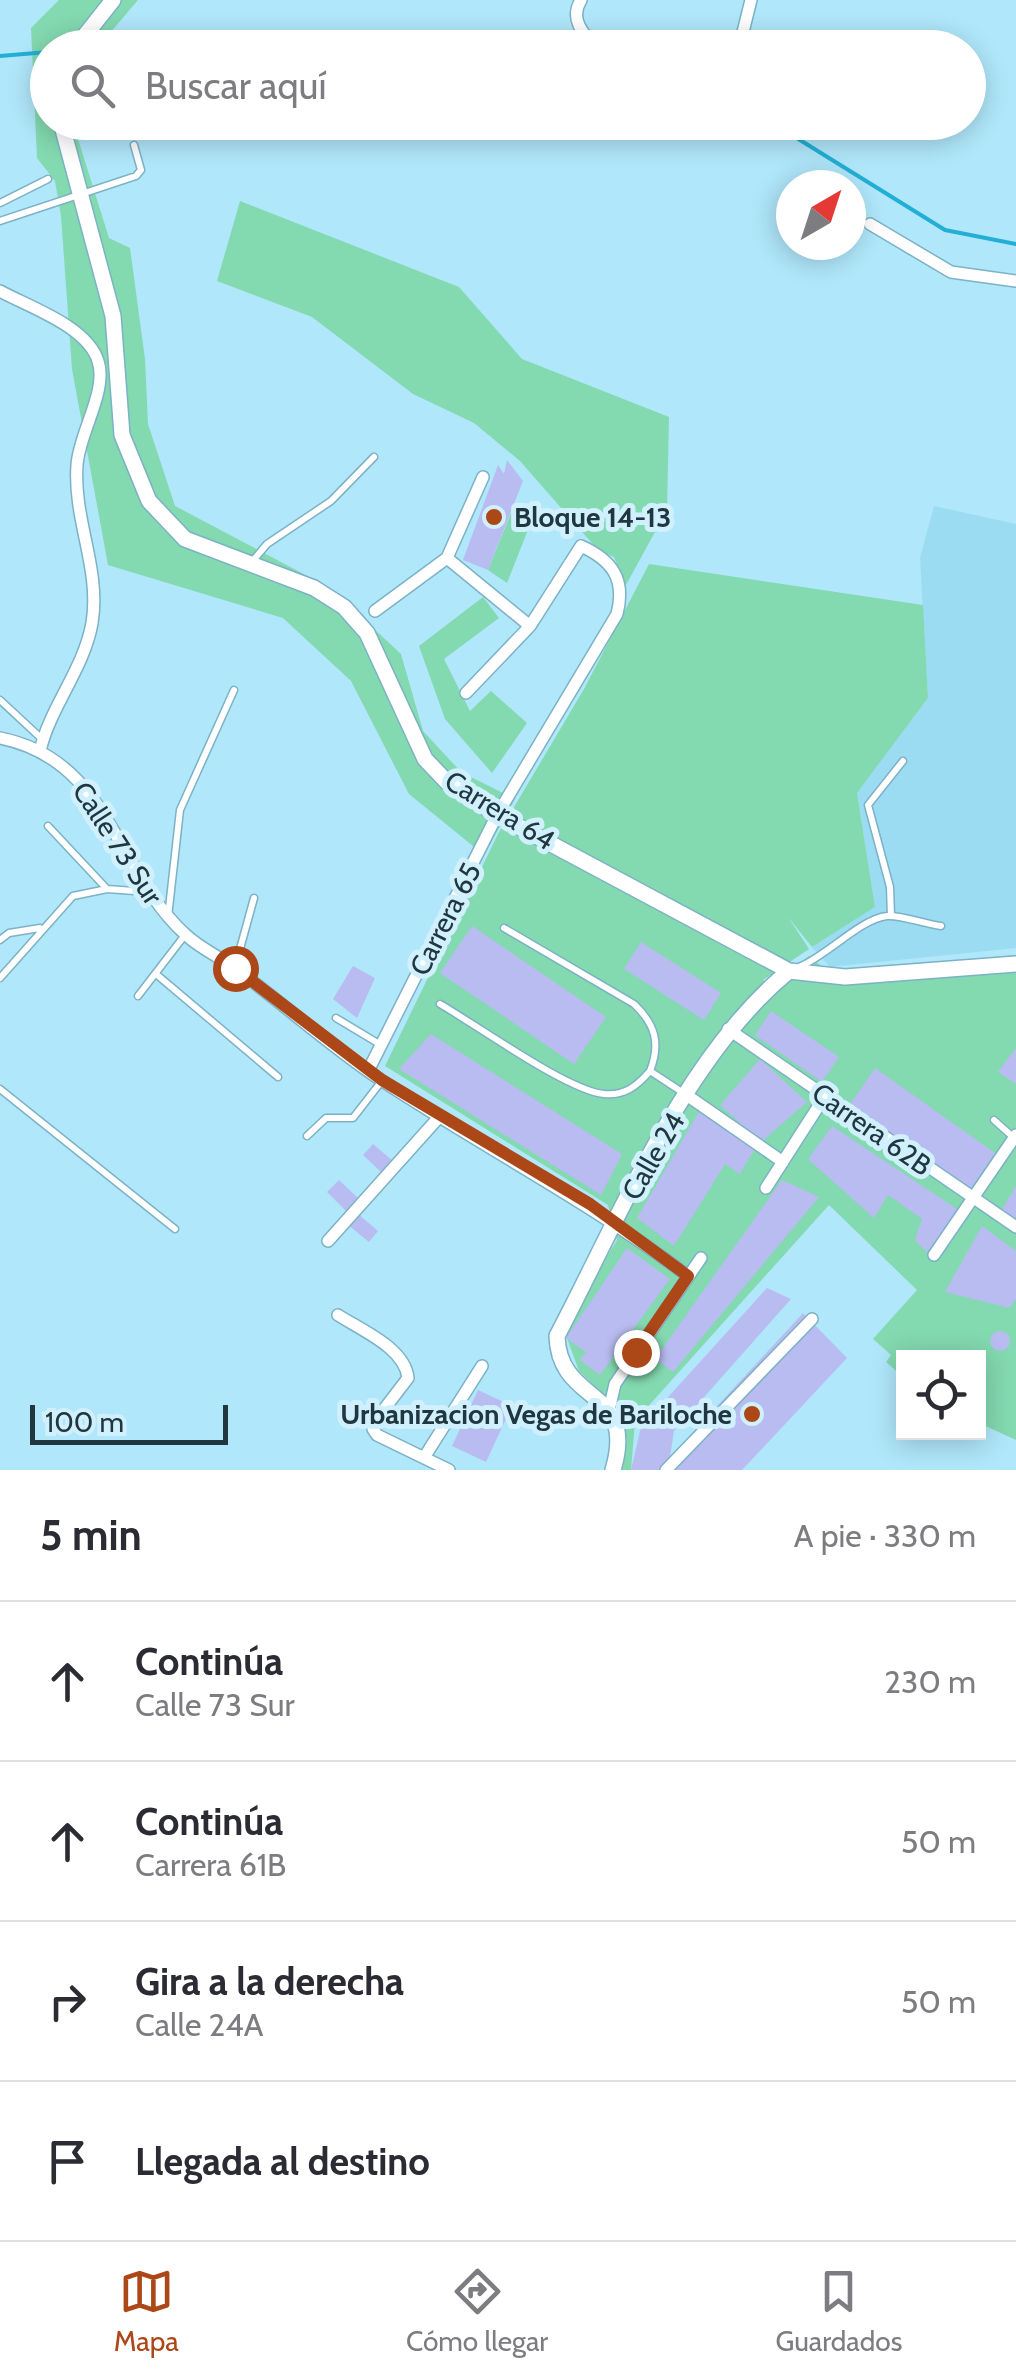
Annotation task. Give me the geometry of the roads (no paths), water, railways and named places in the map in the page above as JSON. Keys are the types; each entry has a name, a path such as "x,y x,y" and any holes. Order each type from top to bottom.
{"street":[{"path":"89,30 113,0"},
{"path":"581,0 576,15 581,30"},
{"path":"744,30 751,0"},
{"name":"Carrera 64","path":"64,140 113,316 122,435 132,468 166,523 185,539 249,567 314,588 344,606 367,633 425,759 448,782 497,815 788,971 844,977 1016,964"},
{"path":"870,224 952,272 1016,281"},
{"path":"0,291 90,346 99,370 76,468 80,526 95,587 91,627 41,745 0,738"},
{"path":"0,309 15,299"},
{"path":"375,611 447,558 483,477"},
{"name":"Carrera 65","path":"368,1070 497,815 617,614 622,594 615,571 600,554 581,546 530,626"},
{"path":"447,558 530,626 466,693"},
{"name":"Calle 73 Sur","path":"41,745 92,794 148,892 186,935 382,1080 616,1222 688,1276"},
{"name":"Calle 24","path":"609,1410 572,1379 562,1362 557,1336 616,1222 728,1030 788,971"},
{"name":"Carrera 62B","path":"728,1030 1016,1227"},
{"path":"688,1096 783,1162"},
{"path":"766,1188 825,1096"},
{"path":"328,1241 440,1116"},
{"path":"934,1255 1015,1136"},
{"path":"614,1470 622,1441 609,1410 615,1384 702,1258"},
{"path":"338,1315 396,1354 408,1371 408,1378 373,1429 377,1436 426,1456 441,1468"},
{"path":"666,1470 812,1319"},
{"path":"426,1456 482,1366"}],"lane":[{"path":"0,220 136,176 140,170 134,145"},
{"path":"0,203 48,179"},
{"path":"249,567 267,544 331,501 374,457"},
{"path":"168,918 180,810 234,690"},
{"path":"0,700 41,745"},
{"path":"891,916 890,886 868,805 902,761"},
{"path":"48,826 107,889"},
{"path":"0,978 40,928 73,896 107,889 148,892"},
{"path":"235,968 254,898"},
{"path":"788,971 821,959 873,920 891,916 941,926"},
{"path":"0,940 10,933 40,928"},
{"path":"440,1004 582,1088 602,1094 636,1088 650,1071 656,1039 648,1018 634,1004 504,928"},
{"path":"138,996 186,935"},
{"path":"156,974 278,1077"},
{"path":"336,1018 382,1046"},
{"path":"650,1071 688,1096"},
{"path":"307,1136 326,1118 353,1118 382,1080"},
{"path":"0,1089 174,1229"},
{"path":"994,1120 1015,1136"}],"waterway":[{"path":"0,56 30,54"},
{"path":"800,140 945,230 1016,244"}],"place":[{"name":"Bloque 14-13","path":"494,517"},
{"name":"Urbanizacion Vegas de Bariloche","path":"752,1414"}]}
